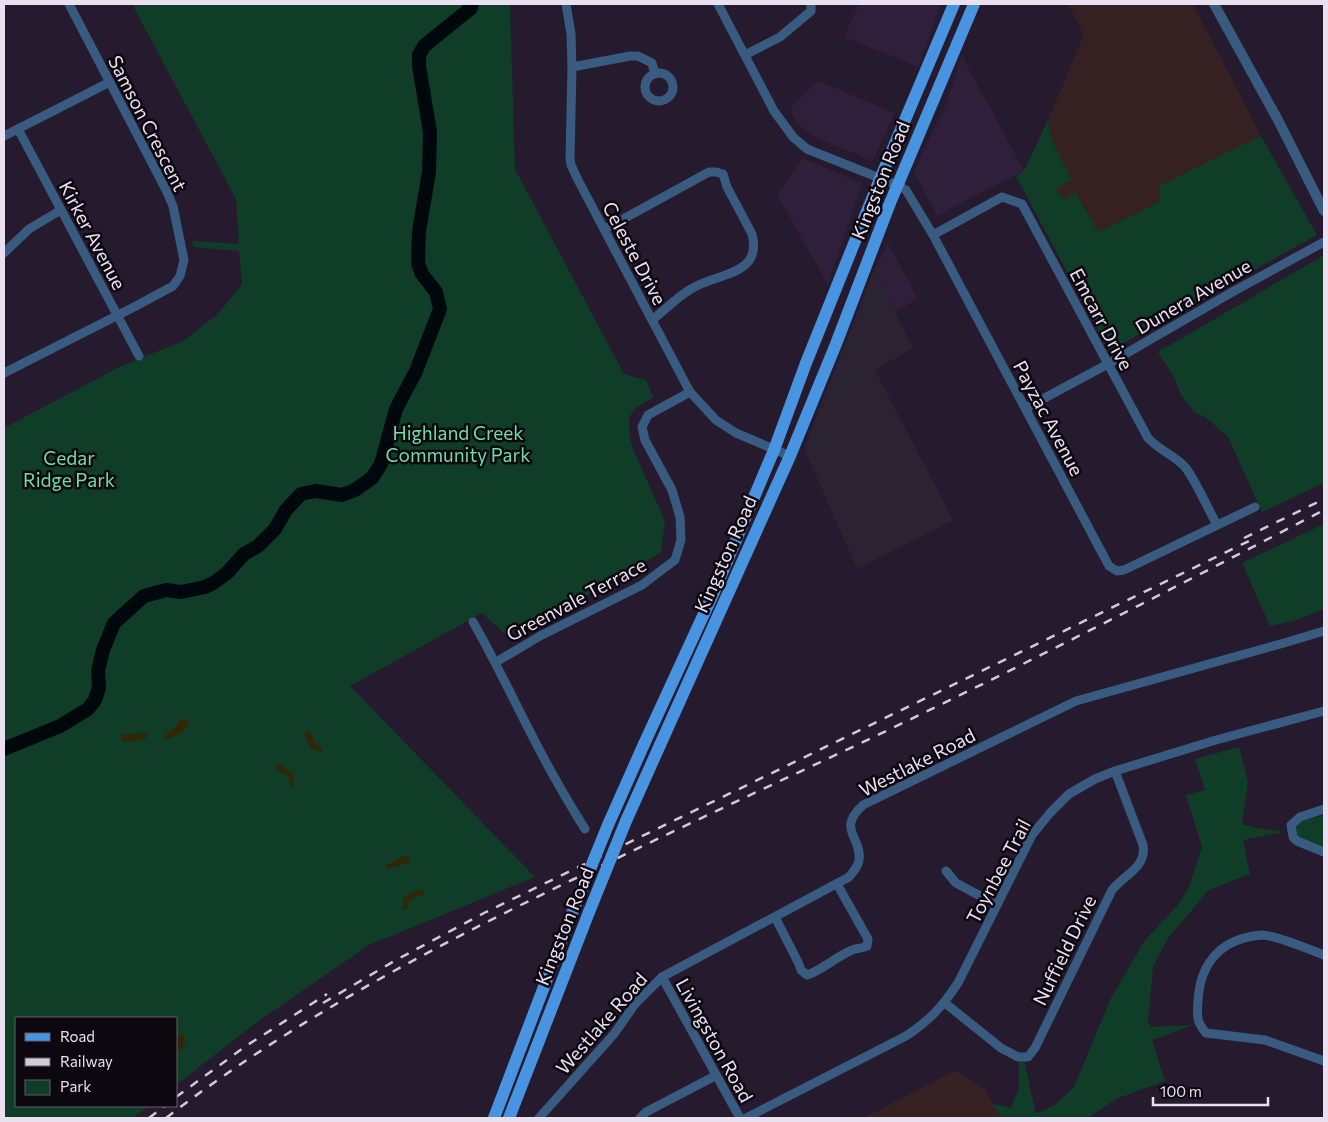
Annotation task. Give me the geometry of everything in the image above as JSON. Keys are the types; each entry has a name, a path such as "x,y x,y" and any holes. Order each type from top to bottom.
{"main road":[{"name":"Kingston Road","path":"494,1118 568,921 608,825 714,592 774,450 806,362 880,179 954,4"},
{"name":"Kingston Road","path":"509,1118 588,912 626,821 790,456 836,344 897,185 974,4"}],"street":[{"name":"Samson Crescent","path":"4,373 173,286 180,276 184,260 170,198 69,4"},
{"name":"Celeste Drive","path":"566,4 571,34 571,166 690,392 716,420 736,433 790,456"},
{"path":"718,4 774,111 793,137 807,149 897,185"},
{"path":"745,54 780,37 792,28 811,11 811,4"},
{"path":"1214,4 1323,204"},
{"path":"572,67 638,56 652,63 655,74"},
{"path":"4,136 110,82"},
{"name":"Kirker Avenue","path":"18,129 139,356"},
{"path":"605,229 709,172 723,174 727,187 752,234 754,242 753,254 746,265 740,269 692,288 652,320"},
{"name":"Payzac Avenue","path":"897,185 906,190 933,235 1109,566 1113,569 1124,570 1217,525"},
{"name":"Emcarr Drive","path":"933,235 1002,197 1022,204 1148,438 1158,448 1177,459 1186,468 1217,525"},
{"path":"4,252 29,228 61,210"},
{"name":"Dunera Avenue","path":"1026,408 1108,364 1234,290 1324,242"},
{"name":"Greenvale Terrace","path":"496,662 540,636 642,585 675,560 681,540 680,517 672,490 645,440 642,428 648,415 690,392"},
{"path":"1217,525 1255,507"},
{"path":"473,622 496,662 556,782 585,829"},
{"name":"Westlake Road","path":"540,1118 614,1034 635,1004 662,977 849,877 856,869 859,860 858,850 851,833 851,825 855,813 864,805 1076,702 1324,631"},
{"name":"Toynbee Trail","path":"746,1118 906,1036 927,1022 958,984 1032,835 1069,794 1095,779 1114,771 1216,740 1324,711"},
{"name":"Nuffield Drive","path":"944,1003 1000,1048 1018,1058 1028,1057 1035,1048 1112,890 1118,882 1139,866 1145,853 1114,771"},
{"path":"1324,809 1300,817 1291,826 1293,837 1297,841 1324,852"},
{"path":"946,871 956,883 996,905"},
{"path":"775,917 798,962 800,970 807,975 815,973 820,968 854,949 860,950 866,946 868,939 837,884"},
{"path":"1324,955 1264,935 1238,940 1226,946 1212,957 1203,975 1198,994 1197,1016 1198,1024 1206,1033 1265,1040 1324,1061"},
{"name":"Livingston Road","path":"662,977 715,1076 740,1118"},
{"path":"640,1118 646,1112 715,1076"}],"shaded area":[{"path":"859,4 941,4 918,67 844,37"},
{"path":"1068,4 1193,4 1261,136 1161,185 1160,201 1098,232 1076,193 1064,200 1056,188 1072,180 1053,143 1048,120 1084,35"},
{"path":"962,56 1024,171 937,216 914,172 942,115"},
{"path":"818,81 895,113 872,161 814,137 798,124 790,109"},
{"path":"802,158 862,183 828,285 777,195"},
{"path":"888,243 918,299 895,312 874,270"},
{"path":"874,270 913,348 875,370 953,520 857,569 804,448"},
{"path":"956,1070 985,1089 1001,1118 863,1118"}],"green space":[{"path":"132,4 510,4 515,169 624,374 646,380 653,397 636,408 629,417 629,434 633,449 665,521 661,552 608,585 506,635 482,613 350,686 535,877 369,945 260,1020 178,1083 178,1017 15,1017 15,1107 148,1107 133,1118 4,1118 4,428 119,367 183,341 218,314 242,284 239,251 194,247 192,241 239,244 236,199"},
{"path":"1048,120 1053,143 1072,180 1056,189 1064,199 1076,193 1098,232 1160,201 1160,185 1261,136 1317,235 1109,351 1016,176 1024,171"},
{"path":"1324,255 1324,483 1262,512 1228,437 1204,416 1195,413 1181,395 1174,377 1158,352"},
{"path":"1324,524 1324,609 1297,620 1270,626 1242,563"},
{"path":"1239,747 1248,782 1242,824 1284,832 1243,840 1250,874 1209,890 1168,938 1153,967 1148,1022 1152,1027 1193,1025 1152,1040 1165,1081 1116,1099 1088,1118 1001,1118 993,1104 1011,1108 1019,1088 1019,1059 1024,1060 1036,1114 1055,1105 1074,1087 1111,998 1145,940 1178,905 1189,887 1202,847 1186,795 1205,790 1195,759"},
{"path":"1324,815 1324,849 1298,838 1295,828 1298,822"}],"sand":[{"path":"183,719 188,720 189,725 180,734 167,740 165,738 167,733"},
{"path":"305,731 310,732 315,743 323,750 321,752 311,748 305,736"},
{"path":"147,733 145,739 123,742 121,737 125,734"},
{"path":"276,765 281,765 289,772 293,772 294,786 291,787 289,785 290,778 275,768"},
{"path":"407,855 410,857 408,863 386,868 386,865"},
{"path":"423,890 424,894 409,900 408,910 403,910 403,898"},
{"path":"184,1035 186,1041 180,1050 178,1050 178,1037"}],"waterway":[{"path":"4,749 60,726 88,709 95,700 99,688 98,671 103,650 114,623 144,596 166,590 181,592 205,587 215,582 227,573 244,554 258,546 275,529 286,510 301,494 316,491 342,495 355,490 372,478 381,464 396,409 416,371 440,309 436,292 422,274 418,263 419,231 429,172 430,132 419,66 419,55 424,46 471,8 472,4"}],"railway":[{"path":"1244,538 1324,499"},
{"path":"166,1118 263,1049 415,959 607,863 964,693 1324,510"},
{"path":"323,1003 396,960 484,913 1253,539"},
{"path":"178,1096 246,1046 327,994"},
{"path":"149,1118 164,1107"}],"park label":[{"name":"Highland Creek Community Park","path":"458,443"},
{"name":"Cedar Ridge Park","path":"69,468"}]}
